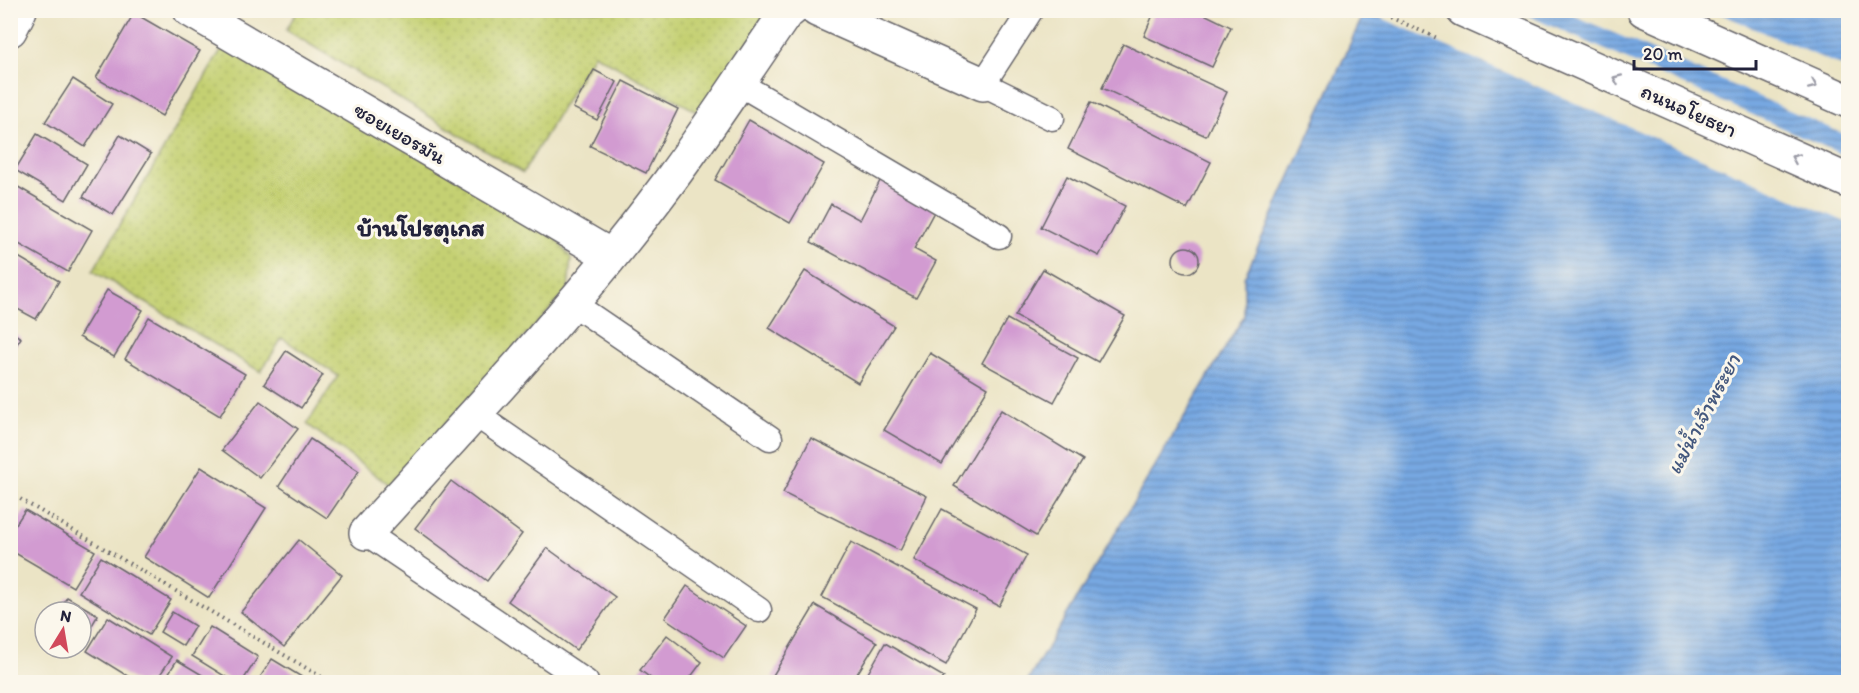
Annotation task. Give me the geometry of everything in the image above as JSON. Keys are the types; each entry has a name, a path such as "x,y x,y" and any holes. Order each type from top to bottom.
{"street":[{"path":"10,30 20,10"},
{"name":"ซอยเยอรมัน","path":"190,10 611,256"},
{"path":"366,533 475,414 611,256 670,181 790,10"},
{"path":"817,10 983,84"},
{"name":"ถนนอโยธยา","path":"1463,10 1848,181"},
{"path":"1644,10 1848,101"}],"lane":[{"path":"1031,10 983,84 1053,118"},
{"path":"738,83 999,236"},
{"path":"572,303 770,438"},
{"path":"475,414 759,610"},
{"path":"366,533 586,682"}],"path":[{"path":"10,493 330,682"}],"green space":[{"path":"298,10 771,11 703,115 594,54 523,173 286,30"},
{"path":"225,43 553,234 571,258 568,290 389,485 307,424 338,376 282,338 261,372 93,271"}],"water":[{"name":"แม่น้ำเจ้าพระยา","path":"1365,11 1848,11 1848,682 1027,682 1244,316 1244,278"}],"pier":[{"path":"1366,11 1517,11 1848,157 1848,223"},
{"path":"1564,11 1714,11 1848,69 1848,136"}],"building":[{"path":"1155,10 1196,10 1231,27 1212,67 1144,36"},
{"path":"134,13 200,51 162,116 96,78"},
{"path":"1123,44 1227,92 1206,136 1102,88"},
{"path":"594,70 617,82 597,120 573,108"},
{"path":"73,79 112,104 85,147 45,122"},
{"path":"623,81 678,109 646,173 590,146"},
{"path":"1091,102 1211,162 1187,209 1068,149"},
{"path":"749,120 824,164 790,223 715,180"},
{"path":"37,134 87,164 66,200 15,170"},
{"path":"120,135 151,154 113,215 83,197"},
{"path":"1067,176 1125,206 1099,256 1041,227"},
{"path":"881,179 936,208 914,249 936,261 916,298 811,242 831,204 860,220"},
{"path":"13,184 92,230 68,272 10,239 10,189"},
{"path":"1186,247 1195,251 1199,260 1195,269 1186,273 1177,269 1173,260 1177,251"},
{"path":"10,252 59,281 36,319 10,305"},
{"path":"1043,269 1125,316 1098,362 1015,316"},
{"path":"805,271 894,326 858,383 769,328"},
{"path":"107,290 143,310 114,357 79,337"},
{"path":"149,317 245,374 220,416 125,359"},
{"path":"1007,319 1078,358 1054,402 982,363"},
{"path":"10,331 21,338 10,354"},
{"path":"286,351 323,375 301,408 264,384"},
{"path":"930,353 988,388 942,464 884,430"},
{"path":"260,401 298,429 260,478 222,450"},
{"path":"1001,410 1083,460 1036,536 954,486"},
{"path":"811,438 927,496 900,551 783,493"},
{"path":"310,439 359,471 327,518 279,486"},
{"path":"201,467 266,508 209,598 144,557"},
{"path":"451,481 522,534 487,581 415,528"},
{"path":"942,509 1027,555 999,606 914,560"},
{"path":"25,510 95,551 73,587 10,550 10,533"},
{"path":"299,540 342,575 284,647 241,612"},
{"path":"851,542 976,609 946,665 822,597"},
{"path":"547,548 615,597 576,650 508,601"},
{"path":"101,557 171,600 149,635 79,592"},
{"path":"687,586 746,626 724,658 665,618"},
{"path":"815,605 877,642 852,682 781,682 772,677"},
{"path":"93,612 98,615 93,624"},
{"path":"172,612 195,626 183,646 160,632"},
{"path":"108,617 172,657 155,682 137,682 93,655 93,641"},
{"path":"210,627 258,657 242,682 234,682 192,656"},
{"path":"667,635 702,662 687,682 656,682 640,670"},
{"path":"885,643 944,677 941,682 863,682"},
{"path":"272,659 310,682 257,682"},
{"path":"177,660 214,682 163,682"}],"district":[{"name":"บ้านโปรตุเกส","path":"421,227"}]}
